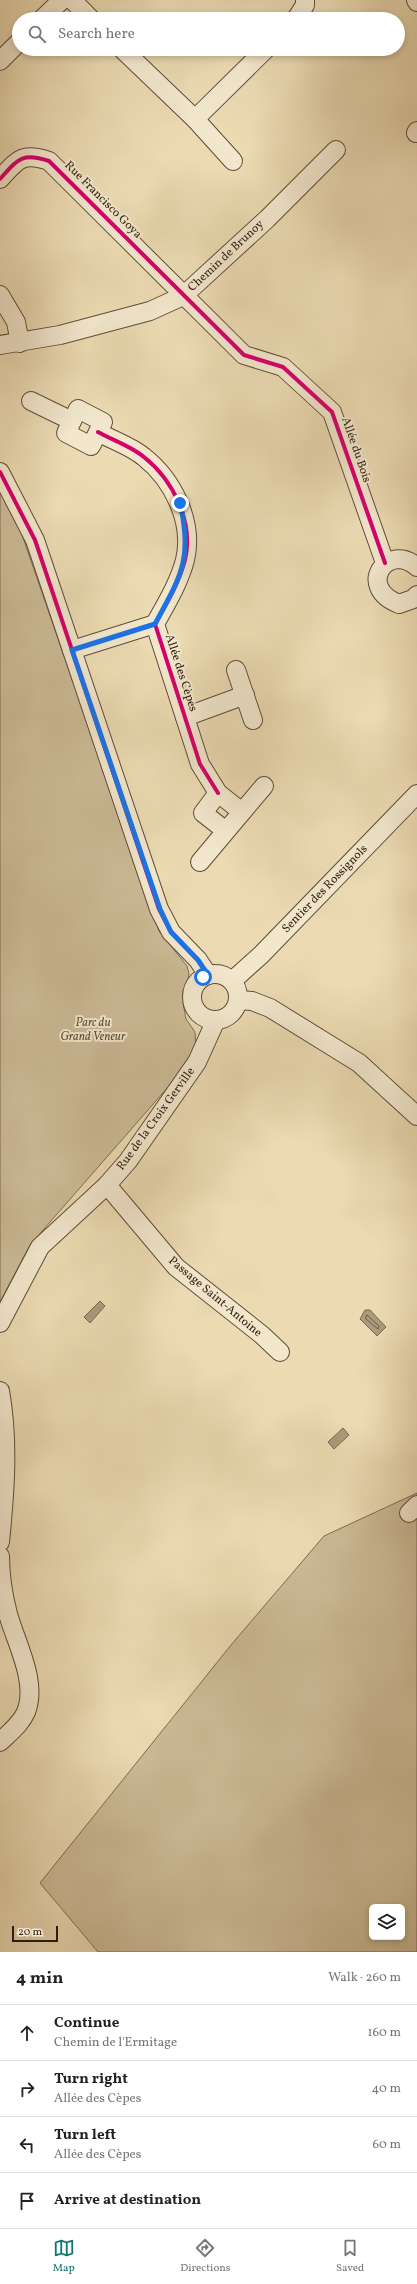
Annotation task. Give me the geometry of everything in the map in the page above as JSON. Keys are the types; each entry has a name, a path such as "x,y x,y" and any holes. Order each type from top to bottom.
{"street":[{"path":"49,12 62,0"},
{"path":"72,0 84,12"},
{"path":"300,12 305,5 305,0"},
{"path":"0,62 12,49"},
{"path":"129,56 195,119 233,162"},
{"path":"195,119 259,56"},
{"name":"Chemin de Brunoy","path":"0,345 20,343 60,335 150,311 184,296 267,219 336,150"},
{"name":"Rue Francisco Goya","path":"0,179 16,160 33,156 49,161 184,296"},
{"path":"0,295 16,322 20,343"},
{"name":"Allée du Bois","path":"184,296 244,355 283,367 332,412 385,563"},
{"name":"Allée des Cèpes","path":"31,401 72,421 66,433 91,446 98,432 144,456 165,478 180,503 186,530 185,559 177,584 155,624 72,650"},
{"path":"0,472 35,540 160,909 171,932 198,960 208,975"},
{"path":"417,567 411,562 403,559 394,559 385,563 380,571 377,581 380,591 387,599 399,604 413,599 417,595"},
{"name":"Allée des Cèpes","path":"155,624 200,764 218,794 242,812"},
{"path":"236,670 253,720"},
{"name":"Allée des Cèpes","path":"185,717 244,696"},
{"path":"200,862 264,786"},
{"path":"218,794 203,813 226,831"},
{"name":"Sentier des Rossignols","path":"232,981 261,955 417,794"},
{"path":"217,974 232,981 237,989 240,1000 232,1014 216,1020 205,1018 199,1014 194,1007 192,998 193,991 199,981 208,975 217,974"},
{"path":"240,1000 252,1001 270,1008 359,1063 417,1116"},
{"name":"Rue de la Croix Gerville","path":"0,1323 40,1247 107,1185 128,1161 197,1062 216,1020"},
{"name":"Passage Saint-Antoine","path":"107,1185 176,1267 262,1335 280,1352"},
{"path":"0,1391 5,1492 0,1542"},
{"path":"0,1556 5,1602 29,1685 28,1704 25,1713 20,1722 0,1742"}],"green space":[{"name":"Parc du Grand Veneur","path":"0,488 19,526 159,931 187,966 189,974 183,1003 186,1019 195,1032 196,1047 169,1086 30,1245 0,1302"},
{"path":"417,1493 417,1952 98,1952 40,1883 231,1645 324,1536"}],"water":[{"path":"100,1301 105,1306 90,1323 84,1317"},
{"path":"365,1310 370,1310 386,1327 377,1336 360,1319"},
{"path":"343,1428 349,1435 334,1449 328,1442"}],"cycle path":[{"path":"0,179 11,166 26,157 40,158 49,161 244,355 283,367 332,412 385,563"},
{"path":"98,432 133,450 154,466 164,477 172,490 184,517 187,546 185,560 176,585 155,624 200,764 218,793"},
{"path":"0,472 35,540 159,909 171,932 198,960 208,975"}],"route":[{"path":"180,503 186,530 185,559 177,584 155,624 72,650 160,909 171,932 198,960 208,975 203,977"}]}
